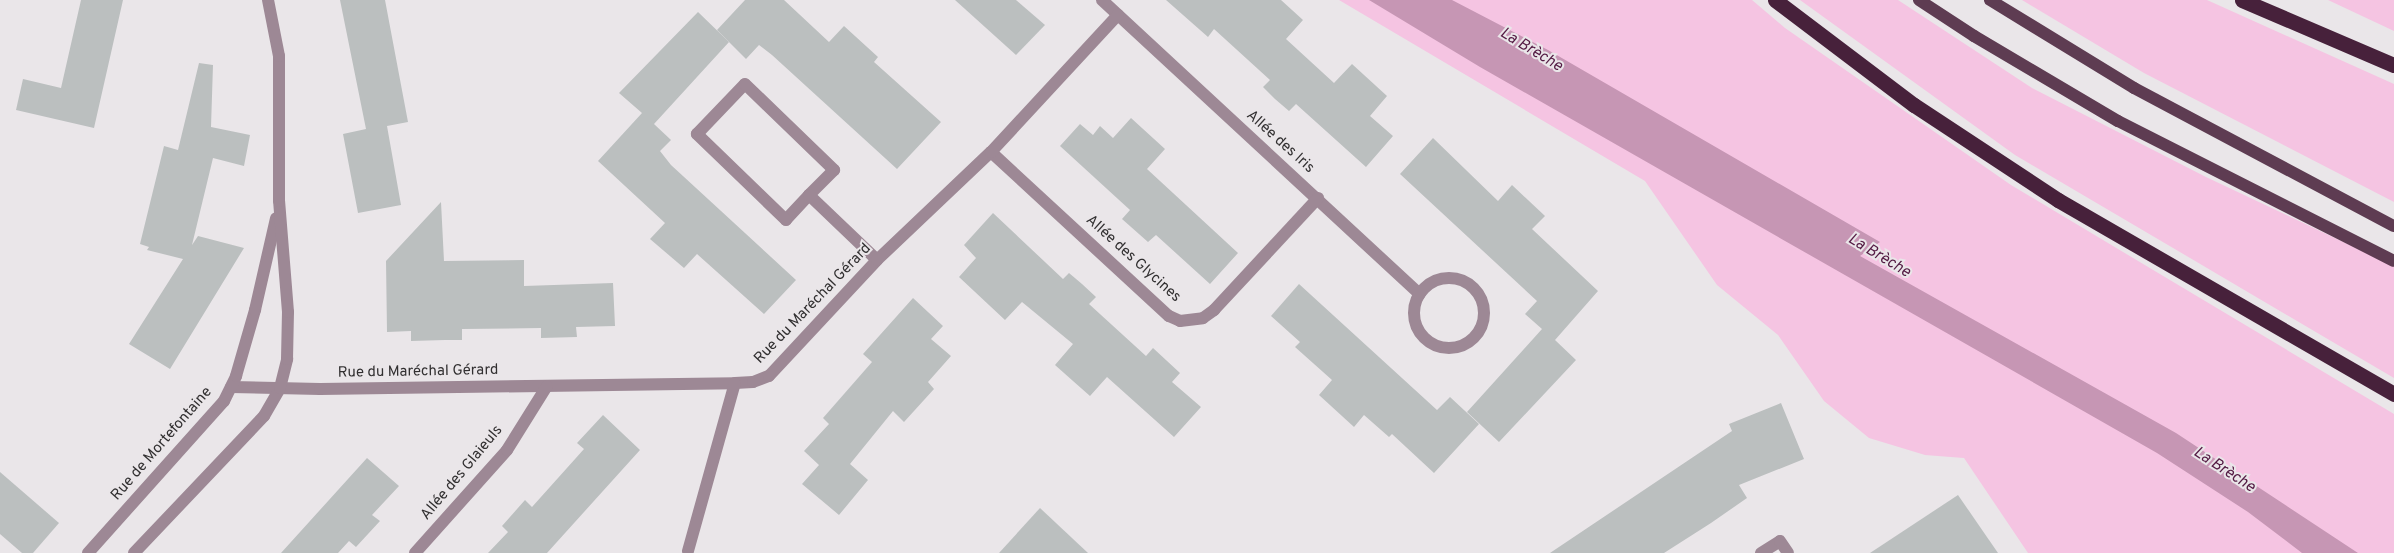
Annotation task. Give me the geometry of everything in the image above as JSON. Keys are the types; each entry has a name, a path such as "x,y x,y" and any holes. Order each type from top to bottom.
{"highway":[{"path":"1775,0 1914,105 2058,200 2394,394"},
{"path":"2242,0 2394,65"}],"main road":[{"path":"1919,0 1974,36 2118,121 2394,261"},
{"path":"1990,0 2134,88 2394,226"}],"street":[{"name":"Rue de Mortefontaine","path":"134,553 264,416 280,388 288,338 279,201 279,56 268,0"},
{"path":"1102,0 1118,15"},
{"name":"Rue du Maréchal Gérard","path":"231,387 547,386 734,383 753,382 769,376 876,260 992,152 1118,15"},
{"name":"Allée des Iris","path":"1118,15 1420,294"},
{"path":"745,84 834,170 809,196 786,220 697,134 745,84"},
{"name":"Allée des Glycines","path":"992,152 1169,316 1180,322 1203,318 1214,310 1318,198"},
{"path":"809,196 876,260"},
{"name":"Rue de Mortefontaine","path":"88,553 215,414 231,387 264,275 279,201"},
{"path":"1439,280 1463,281 1480,298 1484,309 1478,332 1459,347 1436,345 1425,339 1415,317 1420,294 1439,280"},
{"path":"688,551 734,383"},
{"name":"Allée des Glaieuls","path":"415,553 507,450 547,386"},
{"path":"1761,553 1780,541 1788,553"}],"shaded area":[{"path":"1339,0 1752,0 1785,28 2011,185 2394,414 2394,553 2028,553 1964,458 1925,455 1869,438 1824,401 1778,335 1717,285 1645,181"},
{"path":"1800,0 1898,0 2032,88 2206,177 2394,266 2394,378 2015,155"},
{"path":"2022,0 2207,0 2394,84 2394,202 2144,73"},
{"path":"2328,0 2394,0 2394,31"}],"water":[{"name":"La Brèche","path":"1369,0 1452,0 1548,50 1880,242 1860,256 2176,433 2358,553 2302,553 2248,512 2157,453 1480,67"}],"building":[{"path":"81,0 123,0 94,128 16,110 23,79 61,88"},
{"path":"340,0 385,0 408,122 387,126 401,205 358,213 343,134 366,129"},
{"path":"745,0 784,0 829,42 844,26 878,57 874,62 941,122 897,169 772,55 759,45 746,59 717,30"},
{"path":"955,0 1016,0 1045,25 1016,55"},
{"path":"1166,0 1281,0 1303,20 1286,39 1334,83 1352,64 1387,96 1370,116 1393,136 1366,167 1296,104 1289,111 1275,99 1263,87 1270,80 1214,29 1208,37"},
{"path":"698,12 729,42 654,124 671,140 660,151 671,165 796,280 764,314 697,254 684,268 650,239 665,223 598,161 642,113 619,93"},
{"path":"199,63 213,65 211,127 250,135 244,166 213,158 192,245 198,236 244,248 170,369 129,344 183,259 147,250 149,247 140,244 164,146 178,150"},
{"path":"1131,118 1165,149 1147,169 1238,253 1210,284 1156,235 1148,242 1122,219 1130,210 1060,146 1080,124 1093,135 1100,126 1113,138"},
{"path":"1433,138 1498,201 1512,185 1545,216 1532,229 1598,291 1555,340 1576,360 1499,442 1467,412 1542,329 1525,314 1537,301 1400,174"},
{"path":"441,202 444,261 524,260 524,286 613,283 615,326 576,327 577,337 541,338 541,328 462,329 462,340 411,341 411,331 387,332 386,261"},
{"path":"993,213 1063,279 1069,273 1096,297 1089,304 1146,356 1153,348 1180,373 1172,382 1201,407 1174,437 1107,377 1090,396 1073,381 1055,365 1073,344 1022,302 1005,320 959,277 976,258 964,245"},
{"path":"1299,284 1437,410 1450,397 1479,424 1434,473 1392,434 1389,437 1364,415 1354,427 1319,395 1332,380 1295,347 1300,342 1271,316"},
{"path":"913,298 943,326 931,339 951,356 928,382 934,389 904,422 893,411 850,464 868,480 839,515 802,484 819,465 804,451 829,424 823,418 872,362 863,354"},
{"path":"1781,403 1804,459 1739,485 1747,498 1711,523 1664,553 1550,553 1732,431 1729,424"},
{"path":"603,415 640,450 547,553 488,553 508,532 502,526 525,500 532,507 584,449 577,443"},
{"path":"367,458 399,486 372,515 380,521 356,547 349,541 338,553 281,553"},
{"path":"0,472 59,523 33,553 22,553 0,534"},
{"path":"1958,495 1998,553 1870,553"},
{"path":"1040,508 1088,553 999,553"}]}
